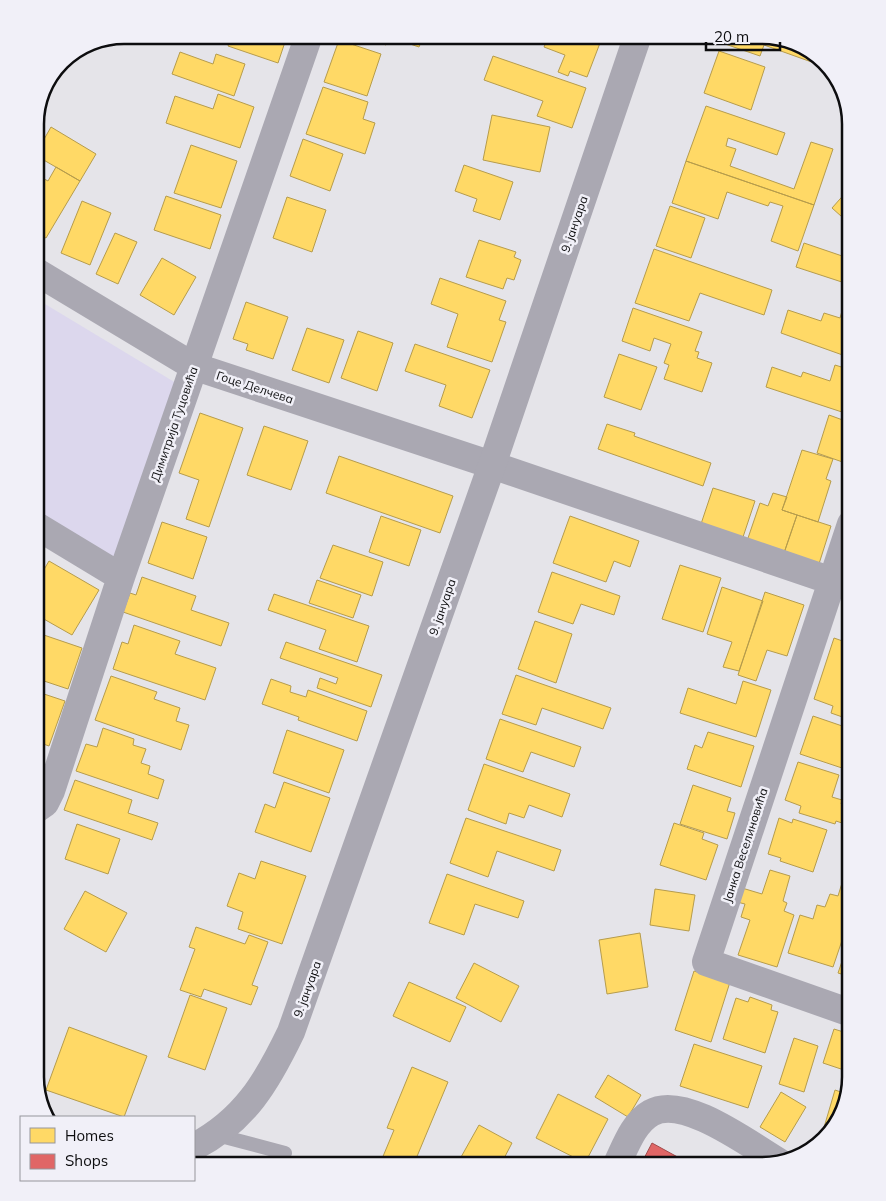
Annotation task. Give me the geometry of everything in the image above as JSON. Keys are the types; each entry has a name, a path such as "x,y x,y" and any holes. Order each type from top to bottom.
{"street":[{"name":"Димитрија Туцовића","path":"44,804 51,791 121,577 306,44"},
{"name":"9. јануара","path":"203,1140 243,1110 264,1085 291,1032 492,465 635,44"},
{"name":"Гоце Делчева","path":"44,275 193,366 492,465"},
{"path":"492,465 832,581"},
{"path":"44,530 121,577"},
{"name":"Јанка Веселиновића","path":"842,551 706,962 842,1010"},
{"path":"621,1157 638,1124 651,1113 666,1107 706,1119 770,1157"}],"lane":[{"path":"203,1140 285,1153"}],"shaded area":[{"path":"44,303 176,383 115,562 44,519"}],"building: Homes":[{"path":"229,44 284,44 278,63 228,46"},
{"path":"338,44 351,44 381,54 367,96 324,82"},
{"path":"545,44 600,44 587,77 570,71 568,76 558,72 565,55 544,47"},
{"path":"725,44 768,44 783,46 802,54 814,63 764,45 760,56"},
{"path":"719,51 765,67 751,110 704,93"},
{"path":"180,52 213,64 216,54 245,64 234,96 172,74"},
{"path":"493,56 586,88 572,128 537,116 543,101 484,80"},
{"path":"323,87 368,102 363,119 375,123 365,154 306,134"},
{"path":"218,94 254,107 240,148 166,123 175,96 213,109"},
{"path":"706,106 785,133 777,155 728,138 726,146 736,149 730,166 794,189 811,142 833,149 814,205 686,161"},
{"path":"492,115 550,127 540,172 483,160"},
{"path":"51,127 96,154 80,181 44,160 44,139"},
{"path":"303,139 343,154 330,191 290,176"},
{"path":"191,145 237,161 221,208 174,193"},
{"path":"686,161 814,205 798,251 771,241 783,206 770,202 768,206 727,192 718,219 672,203"},
{"path":"464,165 513,182 500,220 473,211 477,199 455,191"},
{"path":"56,167 80,181 46,238 44,237 44,179 48,181"},
{"path":"166,196 221,215 210,249 154,230"},
{"path":"287,197 326,210 312,252 273,238"},
{"path":"842,197 842,217 832,208"},
{"path":"82,201 111,213 90,265 61,253"},
{"path":"670,206 705,218 691,258 656,246"},
{"path":"115,233 137,242 118,284 96,274"},
{"path":"479,240 516,252 514,257 521,260 514,280 507,278 503,289 466,277"},
{"path":"804,243 842,256 842,282 796,267"},
{"path":"654,249 772,290 764,315 700,293 689,321 635,303"},
{"path":"162,258 196,277 174,315 140,295"},
{"path":"440,278 506,301 499,320 506,322 492,362 447,347 458,314 431,304"},
{"path":"246,302 288,317 273,359 246,350 248,344 233,339"},
{"path":"633,308 702,332 695,351 699,352 697,358 712,363 702,392 664,379 669,365 664,363 671,344 654,338 650,351 622,341"},
{"path":"788,310 821,321 824,313 840,318 842,311 842,355 781,333"},
{"path":"307,328 344,340 329,383 292,370"},
{"path":"358,331 393,343 377,391 341,378"},
{"path":"415,344 490,370 472,418 439,406 446,385 405,371"},
{"path":"619,354 657,367 641,410 604,397"},
{"path":"835,365 842,367 842,412 766,387 772,367 801,377 803,372 830,381"},
{"path":"200,413 243,428 209,527 186,519 199,480 179,473"},
{"path":"829,415 842,420 842,462 817,453"},
{"path":"607,424 635,433 634,436 711,463 703,486 598,449"},
{"path":"264,426 308,441 291,490 247,475"},
{"path":"802,450 833,459 826,479 831,481 818,522 782,510"},
{"path":"339,456 453,496 440,533 326,493"},
{"path":"713,488 755,501 740,546 698,533"},
{"path":"773,493 787,497 782,510 797,515 784,553 747,541 760,503 768,506"},
{"path":"797,515 831,526 818,567 783,556"},
{"path":"381,516 421,530 409,566 369,552"},
{"path":"570,516 639,541 630,567 614,561 606,582 553,563"},
{"path":"162,522 207,537 193,579 148,563"},
{"path":"333,545 383,562 372,596 320,578"},
{"path":"49,561 99,590 72,635 44,619 44,570"},
{"path":"680,565 721,578 703,632 662,619"},
{"path":"552,572 620,596 614,615 581,604 573,624 538,612"},
{"path":"142,577 196,596 191,610 229,623 221,646 123,612 130,593 136,595"},
{"path":"317,580 361,595 353,618 309,603"},
{"path":"722,587 763,601 739,671 723,667 732,642 707,634"},
{"path":"765,592 804,605 787,656 767,650 756,681 738,675"},
{"path":"274,594 369,626 357,662 319,649 326,630 268,610"},
{"path":"535,621 572,634 556,683 518,669"},
{"path":"134,625 180,641 175,654 216,668 205,700 113,669 122,642 128,644"},
{"path":"44,635 82,648 68,689 44,681"},
{"path":"834,638 842,641 842,717 831,713 833,706 814,699"},
{"path":"286,642 382,675 371,707 317,688 320,678 336,684 338,678 280,658"},
{"path":"516,675 611,708 603,729 542,708 536,725 502,714"},
{"path":"111,676 157,692 154,699 180,708 176,721 189,725 181,750 95,720"},
{"path":"271,679 291,686 290,692 306,697 308,690 367,711 357,741 298,720 299,717 262,704"},
{"path":"743,681 771,690 756,737 680,713 688,688 736,704"},
{"path":"44,694 65,701 49,746 44,744"},
{"path":"813,716 842,726 842,768 800,754"},
{"path":"500,719 581,747 574,767 531,752 523,772 486,759"},
{"path":"103,728 134,739 133,745 146,749 141,763 150,766 148,774 164,780 158,799 76,771 86,744 97,747"},
{"path":"287,730 344,750 329,793 273,773"},
{"path":"708,732 754,746 741,787 687,769 695,745 702,748"},
{"path":"798,762 839,775 832,797 842,800 842,823 836,821 835,824 799,813 801,806 785,800"},
{"path":"484,764 570,794 562,817 529,805 524,818 509,813 506,824 468,810"},
{"path":"75,780 132,800 128,813 158,823 152,840 64,810"},
{"path":"284,782 330,798 311,852 255,832 265,804 275,808"},
{"path":"693,785 731,798 727,811 735,813 727,839 680,824"},
{"path":"466,818 561,850 554,871 497,851 488,877 450,863"},
{"path":"779,818 792,823 793,819 827,830 813,872 780,861 781,858 768,854"},
{"path":"674,823 704,833 702,839 718,845 706,880 660,865"},
{"path":"77,824 120,839 108,874 65,859"},
{"path":"261,861 306,876 282,944 238,929 243,912 227,906 239,873 255,879"},
{"path":"770,870 790,876 783,901 787,903 784,911 794,915 777,967 738,955 750,920 741,917 745,904 737,902 742,888 762,894"},
{"path":"447,874 524,901 518,918 475,904 464,935 429,923"},
{"path":"842,883 842,940 833,967 788,953 800,915 813,919 817,905 825,907 830,894 838,896"},
{"path":"655,889 695,895 689,931 650,925"},
{"path":"85,891 127,913 106,952 64,929"},
{"path":"196,927 245,944 249,935 268,942 252,985 258,987 251,1005 204,989 201,997 180,990 195,949 189,947"},
{"path":"640,933 648,987 607,994 599,940"},
{"path":"842,961 842,974 838,973"},
{"path":"474,963 519,986 501,1022 456,998"},
{"path":"694,971 730,982 711,1042 675,1030"},
{"path":"409,982 466,1007 450,1042 393,1016"},
{"path":"190,995 227,1008 205,1070 168,1057"},
{"path":"750,997 772,1005 771,1010 778,1012 765,1053 723,1039 736,998 748,1002"},
{"path":"69,1027 147,1056 124,1116 46,1090"},
{"path":"834,1029 842,1032 842,1069 823,1063"},
{"path":"794,1038 818,1046 804,1092 779,1084"},
{"path":"694,1044 762,1066 748,1108 680,1086"},
{"path":"412,1067 448,1082 417,1157 383,1157 394,1130 387,1128"},
{"path":"608,1075 641,1095 628,1117 595,1097"},
{"path":"835,1090 841,1092 832,1117 824,1129"},
{"path":"781,1092 806,1107 785,1142 760,1127"},
{"path":"558,1094 608,1119 588,1157 573,1157 536,1138"},
{"path":"479,1125 512,1143 505,1157 461,1157"}],"building: Shops":[{"path":"652,1143 678,1157 645,1157"}]}
